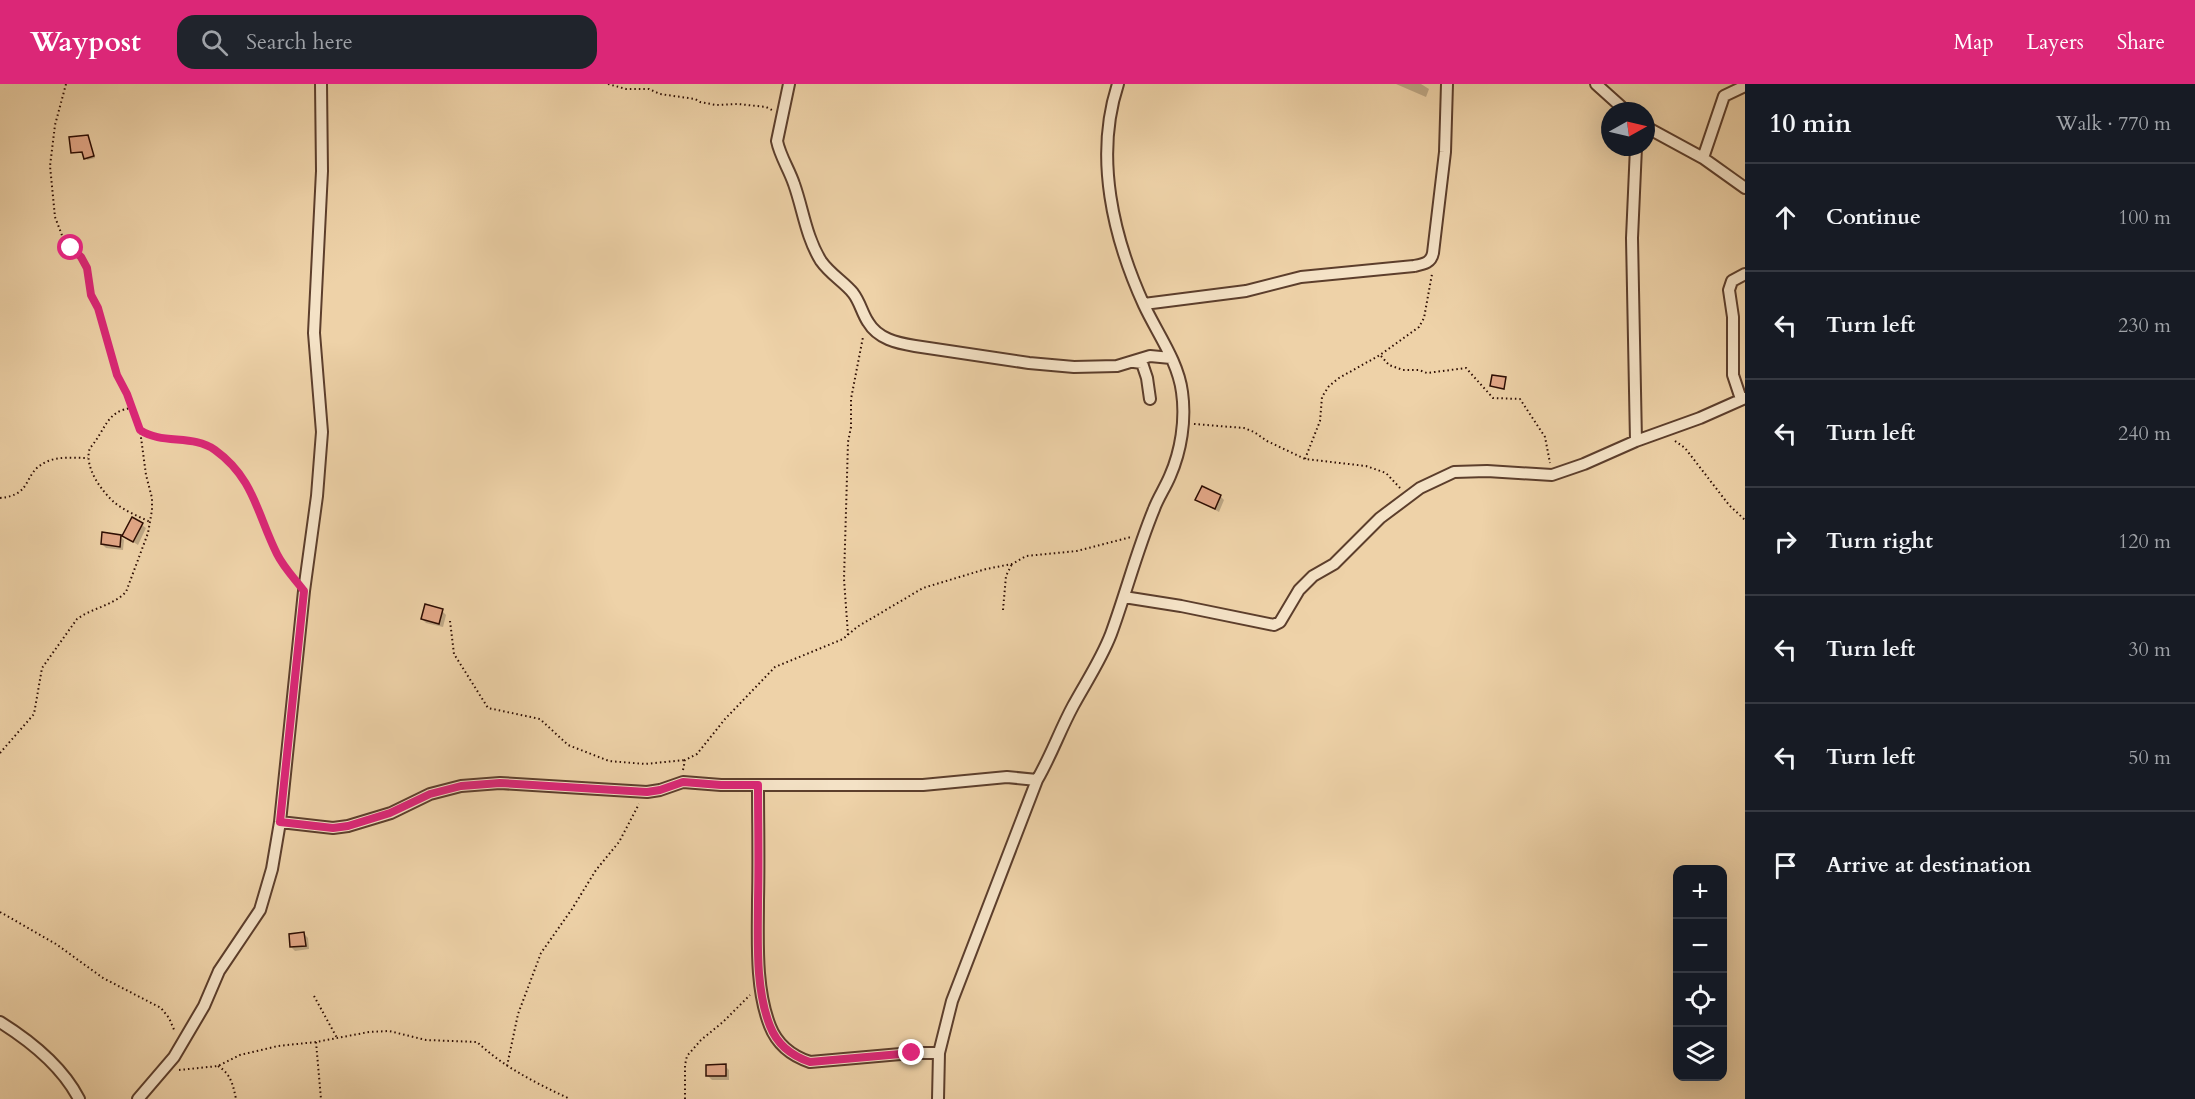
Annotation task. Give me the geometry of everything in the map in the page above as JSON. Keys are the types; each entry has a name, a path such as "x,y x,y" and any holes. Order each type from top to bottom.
{"street":[{"path":"138,1099 174,1057 204,1006 219,971 260,910 272,869 280,822 304,591 317,496 321,432 314,333 322,171 321,84"},
{"path":"789,84 778,133 779,149 793,182 812,244 834,276 853,292 868,323 882,337 897,343 1029,363 1095,368 1117,366 1150,356 1171,358"},
{"path":"938,1099 939,1053 952,1001 1037,780 1049,760 1072,707 1102,657 1154,509 1178,456 1183,419 1181,382 1144,304 1117,233 1112,202 1107,130 1118,84"},
{"path":"1144,304 1246,291 1302,277 1427,263 1432,259 1445,152 1447,84"},
{"path":"1596,84 1616,102"},
{"path":"1703,158 1724,96 1745,86"},
{"path":"1655,132 1703,158 1745,188"},
{"path":"1636,156 1632,249 1636,441"},
{"path":"1124,597 1274,625 1283,617 1286,608 1299,590 1313,576 1334,564 1380,518 1420,488 1454,472 1487,471 1552,475 1700,418 1743,398 1733,375 1733,317 1729,290 1732,281 1745,274"},
{"path":"1134,362 1142,363 1148,378 1150,399"},
{"path":"280,822 333,828 348,826 390,813 430,794 461,786 500,783 647,792 683,782 721,785 923,785 1007,777 1037,780"},
{"path":"758,785 758,947 761,982 771,1027 780,1042 795,1057 810,1062 912,1053 939,1053"},
{"path":"0,1022 24,1037 50,1060 73,1087 79,1099"}],"path":[{"path":"0,753 34,714 42,669 77,619 120,598 126,592 151,522 152,498 140,430 133,408 117,375 98,308 91,295 87,268 81,257 63,238 55,217 50,166 55,125 66,84"},
{"path":"608,84 626,89 649,89 660,94 695,99 716,105 738,104 766,107 783,115"},
{"path":"1305,459 1320,421 1322,397 1329,386 1380,355 1419,327 1424,318 1432,275 1432,259"},
{"path":"848,634 844,579 848,441 851,427 851,399 859,351 868,323"},
{"path":"1380,355 1389,365 1403,370 1419,370 1427,373 1466,368 1492,398 1520,399 1545,436 1552,475"},
{"path":"133,408 120,410 111,417 90,448 90,467 116,504 151,522"},
{"path":"1183,419 1202,426 1235,427 1254,432 1267,441 1305,459 1366,466 1392,477 1408,498"},
{"path":"140,430 165,440 188,441 211,447 224,457 247,482 277,555 304,591"},
{"path":"1659,432 1685,448 1729,505 1745,520"},
{"path":"0,498 17,495 38,466 47,461 58,458 89,458"},
{"path":"450,621 454,654 488,708 540,719 568,745 609,762 645,764 686,760 697,754 725,719 775,667 834,644 868,620 923,588 986,569 1012,564 1026,556 1077,550 1146,534"},
{"path":"1002,610 1006,576 1012,564"},
{"path":"683,782 683,765 686,760"},
{"path":"507,1066 518,1014 540,953 572,909 596,870 619,842 647,792"},
{"path":"0,912 56,944 103,978 161,1008 183,1040"},
{"path":"685,1099 687,1056 700,1040 723,1022 761,982"},
{"path":"314,996 337,1038"},
{"path":"160,1072 218,1065 240,1055 278,1046 389,1031 426,1040 474,1041 530,1081 570,1099"},
{"path":"316,1042 321,1099"},
{"path":"218,1065 228,1074 236,1099"}],"building":[{"path":"88,135 94,156 84,159 82,152 71,153 69,137"},
{"path":"1492,375 1506,377 1504,389 1490,386"},
{"path":"1202,486 1221,495 1215,509 1195,500"},
{"path":"132,517 143,523 133,542 122,536"},
{"path":"102,532 121,535 120,547 101,544"},
{"path":"425,604 443,609 439,624 421,619"},
{"path":"304,932 306,946 290,947 289,934"},
{"path":"726,1064 726,1076 706,1076 706,1065"}],"route":[{"path":"71,248 81,257 87,268 91,295 98,308 117,375 133,408 140,430 165,440 188,441 211,447 224,457 247,482 277,555 304,591 280,822 333,828 348,826 390,813 430,794 461,786 500,783 647,792 683,782 758,785 758,947 761,982 771,1027 780,1042 795,1057 810,1062 912,1053"}]}
